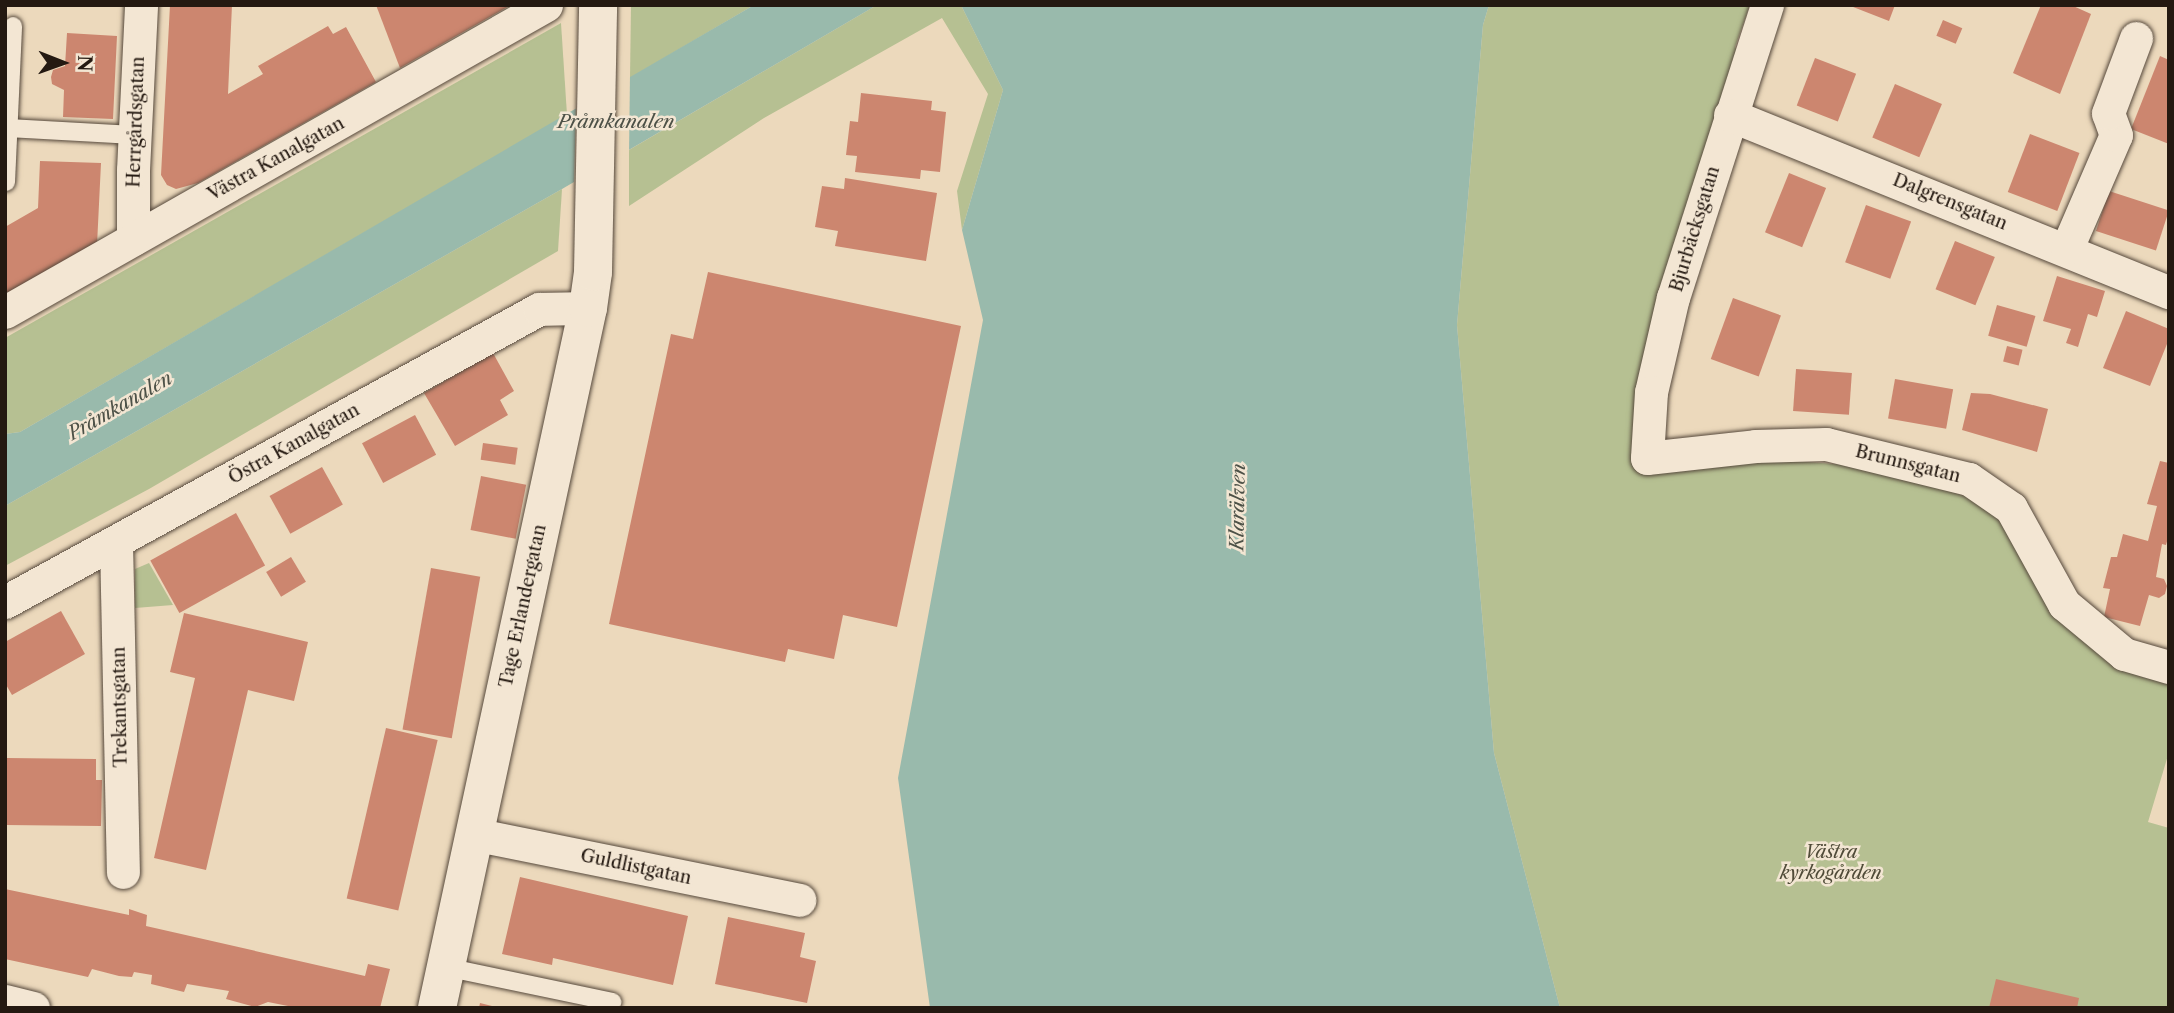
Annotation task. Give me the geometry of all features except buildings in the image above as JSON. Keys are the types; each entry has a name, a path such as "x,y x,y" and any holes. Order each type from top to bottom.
{"street":[{"name":"Herrgårdsgatan","path":"133,239 134,135 141,5"},
{"name":"Västra Kanalgatan","path":"5,312 546,5"},
{"name":"Tage Erlandergatan","path":"437,1008 588,308 593,272 598,5"},
{"name":"Bjurbäcksgatan","path":"1647,458 1651,392 1670,310 1767,5"},
{"path":"2067,248 2116,135 2109,113 2136,38"},
{"name":"Dalgrensgatan","path":"1730,115 2067,248 2169,292"},
{"name":"Östra Kanalgatan","path":"5,602 539,309 588,308"},
{"name":"Brunnsgatan","path":"1647,458 1755,446 1826,444 1969,479 2011,508 2064,604 2124,654 2169,667"},
{"name":"Trekantsgatan","path":"116,542 123,872"},
{"name":"Guldlistgatan","path":"473,834 799,900"},
{"path":"5,1001 33,1008"}],"lane":[{"path":"6,182 13,26"},
{"path":"8,128 134,135"},
{"path":"445,967 612,1002"}],"green space":[{"path":"631,5 754,5 630,78"},
{"path":"877,5 961,5 1003,90 962,230 957,191 988,94 942,18 764,118 629,206 629,150"},
{"name":"Västra kyrkogården","path":"1489,5 1750,5 1735,47 1749,66 1639,464 1757,458 1860,466 1969,497 2007,526 2052,615 2169,681 2169,752 2148,822 2169,828 2169,1008 1560,1008 1494,753 1457,325 1483,25"},
{"path":"561,23 567,115 20,432 5,434 5,338"},
{"path":"562,189 558,251 149,489 5,566 5,506"},
{"path":"149,563 173,605 135,608 135,569"}],"water":[{"name":"Pråmkanalen","path":"754,5 877,5 562,189 5,506 5,434 20,432"},
{"name":"Klarälven","path":"961,5 1489,5 1483,25 1457,325 1494,753 1560,1008 930,1008 898,778 983,320 962,230 1003,90"}],"pier":[{"path":"630,74 629,154 574,187 576,106"}]}
